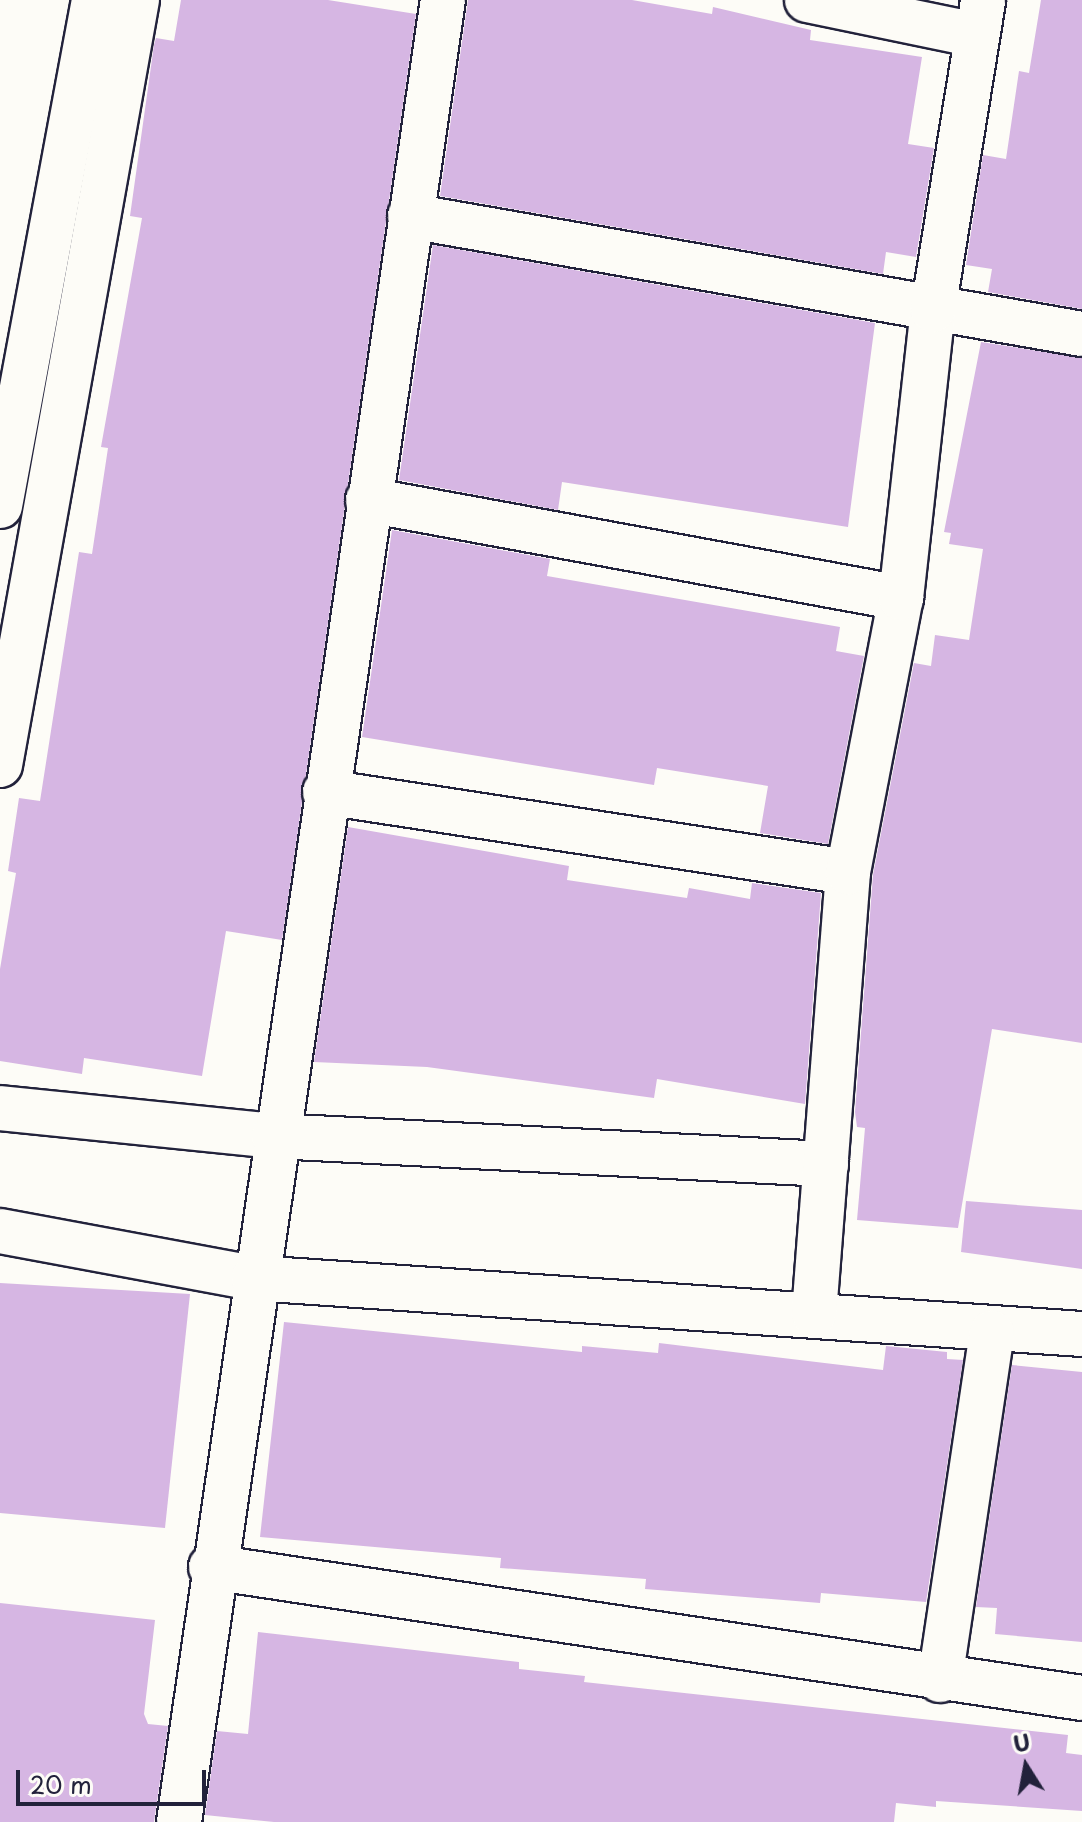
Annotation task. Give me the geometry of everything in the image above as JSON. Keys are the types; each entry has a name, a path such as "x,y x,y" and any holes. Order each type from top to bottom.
{"street":[{"path":"0,765 29,465 94,0"},
{"path":"0,506 29,465 137,0"},
{"path":"179,1822 211,1567 443,0"},
{"path":"807,0 980,18 933,310 901,598 848,872 814,1314"},
{"path":"410,216 1082,334"},
{"path":"368,500 901,598"},
{"path":"325,792 848,872"},
{"path":"0,1108 274,1136 826,1164"},
{"path":"0,1231 254,1278 814,1314 992,1333 1082,1334"},
{"path":"940,1680 992,1333"},
{"path":"211,1567 940,1680 1082,1698"}],"building":[{"path":"181,0 328,0 416,14 282,940 226,931 202,1076 84,1058 82,1074 0,1061 0,969 16,873 8,871 19,798 40,801 79,552 92,554 108,448 101,447 142,218 130,216 154,45 156,38 174,41"},
{"path":"468,0 632,0 712,14 713,7 811,30 810,40 922,57 908,144 934,148 916,257 886,252 883,274 440,196"},
{"path":"1041,0 1082,0 1082,309 988,292 992,269 966,265 983,155 1006,159 1019,71 1029,73"},
{"path":"433,245 875,323 848,527 562,482 558,510 399,480"},
{"path":"981,342 1082,358 1082,1043 992,1029 958,1228 857,1220 865,1128 857,1127 855,1112 873,875 914,663 931,666 935,635 969,640 983,549 949,544 951,533 944,532"},
{"path":"392,530 550,559 547,576 840,627 836,651 864,656 828,844 760,833 768,786 657,768 654,785 362,737"},
{"path":"348,827 569,866 567,880 687,898 689,888 750,899 752,883 821,893 805,1104 657,1079 654,1098 427,1067 314,1062"},
{"path":"966,1201 1082,1210 1082,1269 961,1252"},
{"path":"0,1283 190,1294 165,1528 0,1513"},
{"path":"284,1322 582,1352 582,1346 658,1353 659,1343 883,1370 886,1346 947,1352 947,1359 963,1360 926,1602 821,1593 820,1603 645,1589 646,1579 500,1568 501,1558 260,1537"},
{"path":"1012,1365 1082,1372 1082,1642 995,1634 997,1608 976,1607"},
{"path":"0,1603 155,1620 144,1714 148,1724 168,1726 154,1822 0,1822"},
{"path":"258,1632 519,1662 519,1669 585,1676 584,1682 1068,1735 1066,1753 1082,1755 1082,1811 936,1801 936,1807 896,1803 894,1822 274,1822 205,1815 217,1731 248,1734"}]}
